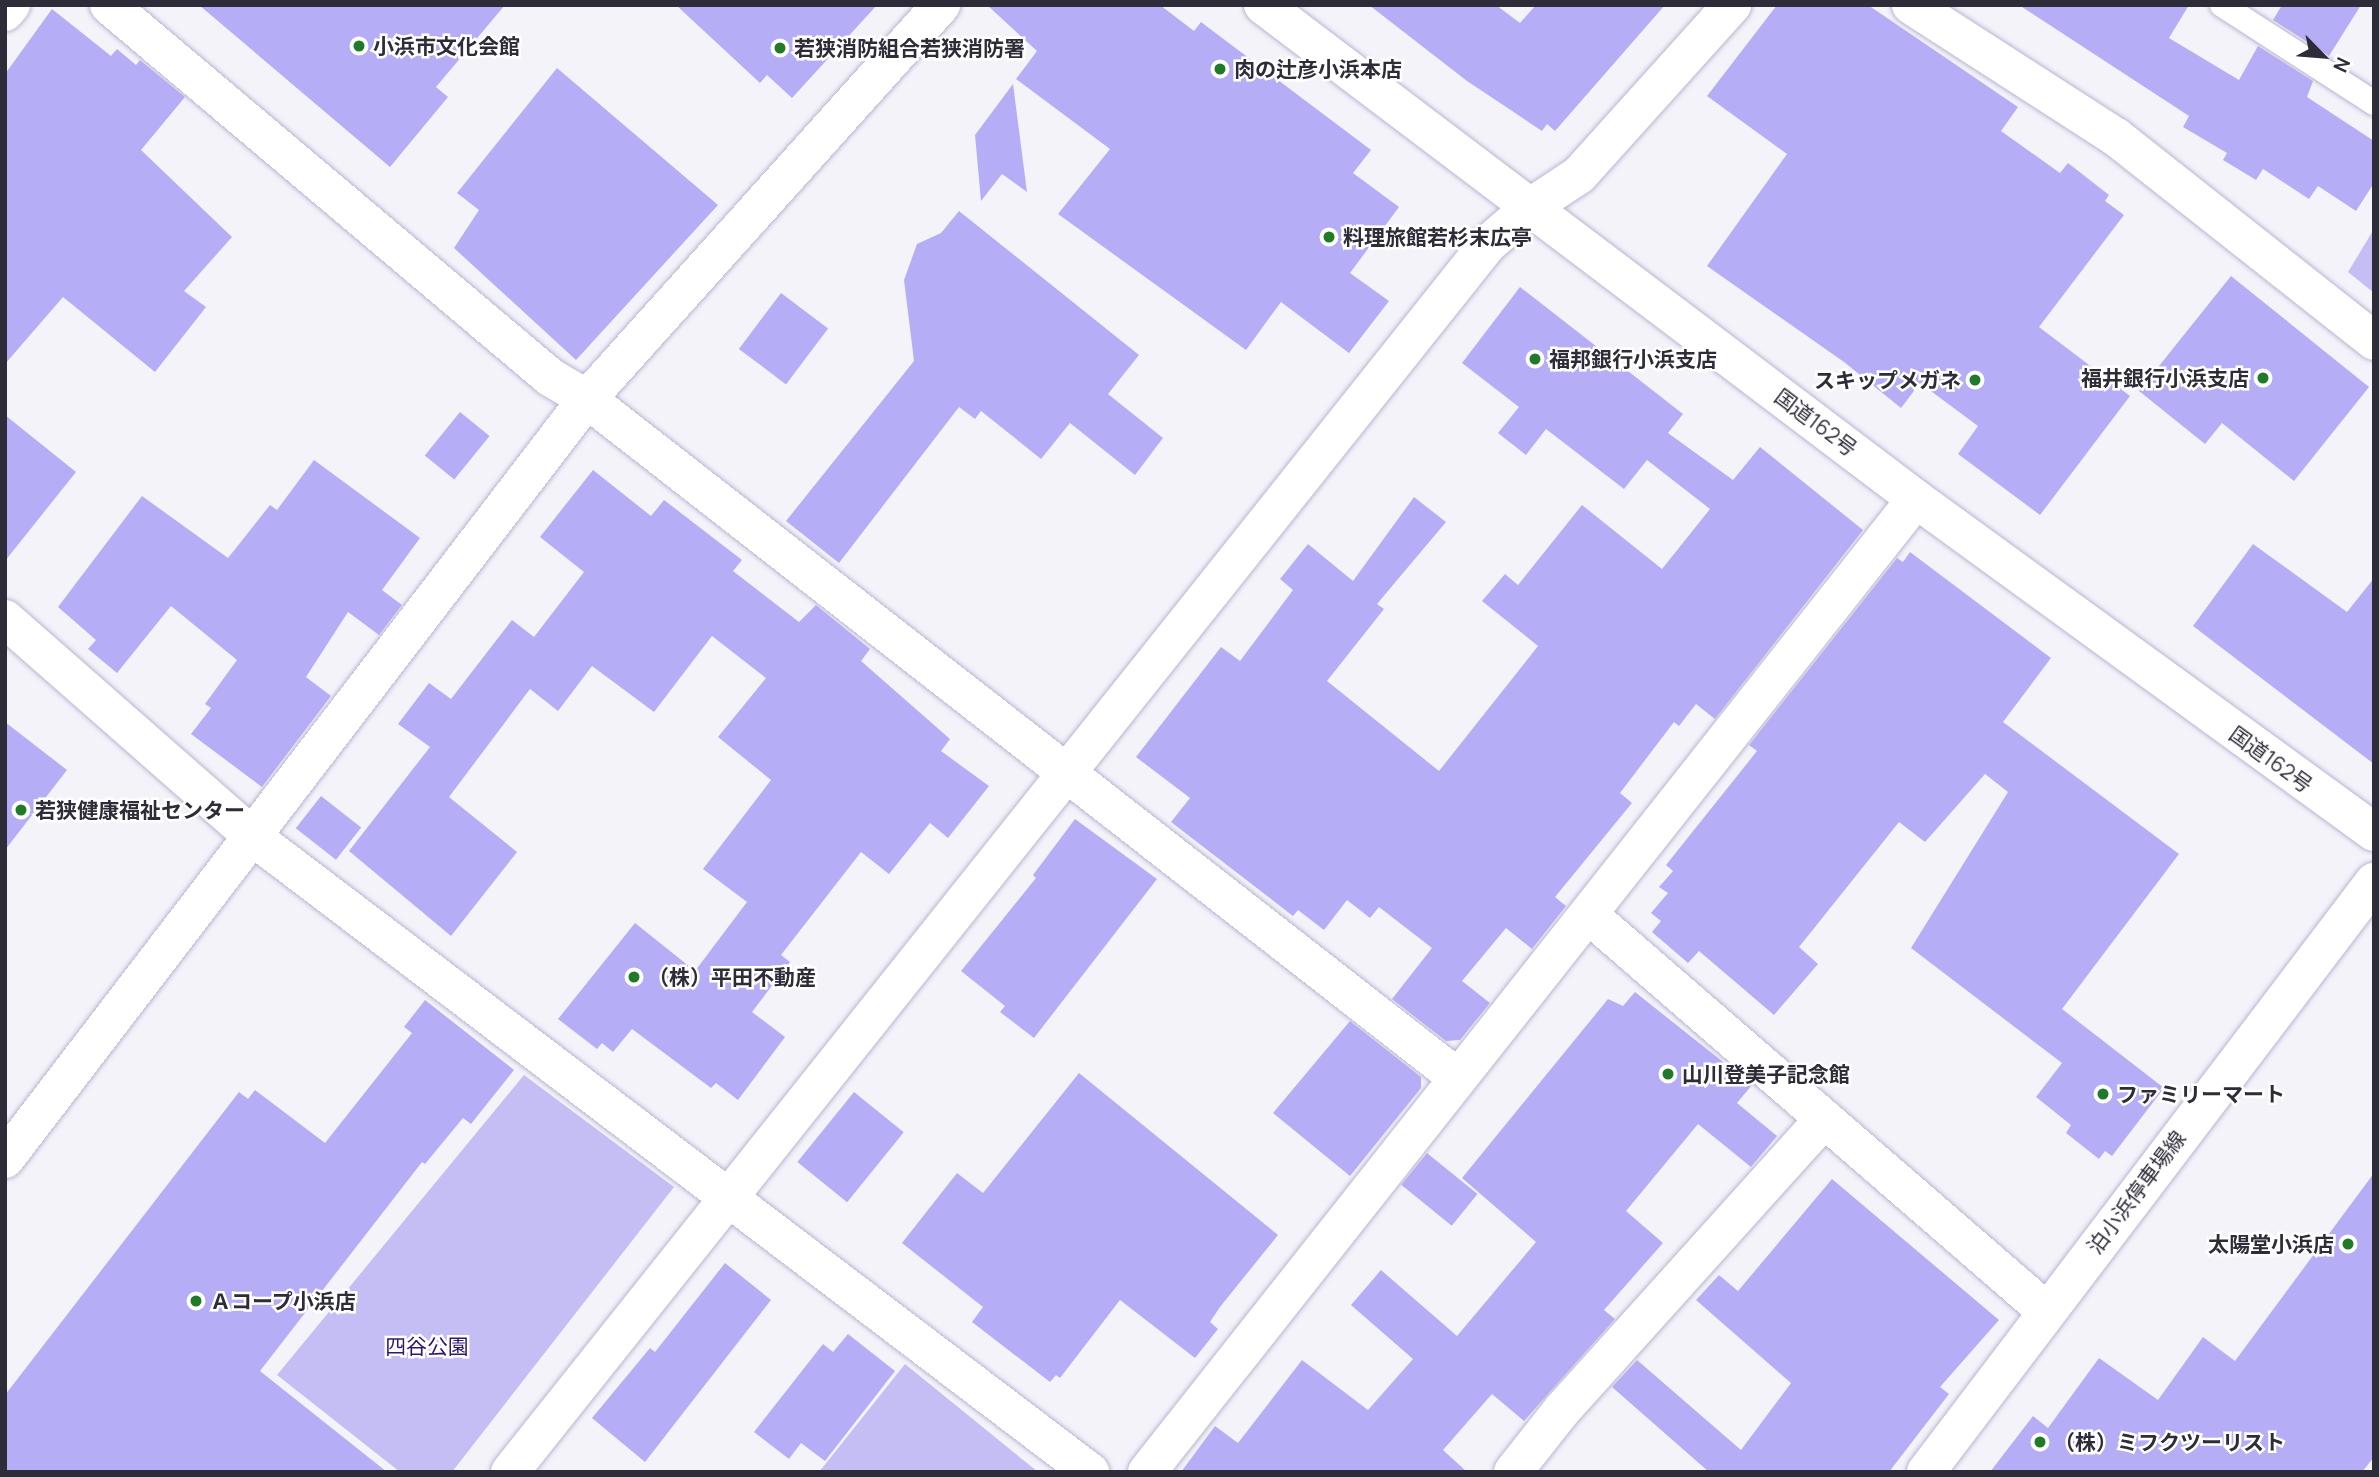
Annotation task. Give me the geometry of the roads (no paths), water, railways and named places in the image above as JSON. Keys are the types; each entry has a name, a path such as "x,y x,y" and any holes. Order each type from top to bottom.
{"main road":[{"path":"5,12 11,5"},
{"path":"109,5 550,377 587,399 1067,770 1458,1078"},
{"path":"5,1159 587,399 941,5"},
{"name":"国道162号","path":"1263,5 1916,499 2374,832"},
{"path":"510,1472 1487,245 1532,206 1579,175 1732,5"},
{"path":"1911,5 2116,137 2374,341"},
{"path":"1147,1472 1916,499"},
{"path":"5,620 253,837 727,1200 1090,1472"},
{"name":"泊小浜停車場線","path":"1926,1472 2045,1311 2374,882"},
{"path":"1589,915 2045,1311"},
{"path":"1513,1472 1562,1410 1824,1119"}],"lane":[{"path":"2222,5 2374,103"}],"place":[{"name":"小浜市文化会館","path":"359,46"},
{"name":"若狭消防組合若狭消防署","path":"780,48"},
{"name":"肉の辻彦小浜本店","path":"1220,69"},
{"name":"料理旅館若杉末広亭","path":"1329,237"},
{"name":"福邦銀行小浜支店","path":"1535,359"},
{"name":"福井銀行小浜支店","path":"2263,378"},
{"name":"スキップメガネ","path":"1975,380"},
{"name":"若狭健康福祉センター","path":"21,810"},
{"name":"（株）平田不動産","path":"634,977"},
{"name":"山川登美子記念館","path":"1668,1074"},
{"name":"ファミリーマート","path":"2103,1094"},
{"name":"太陽堂小浜店","path":"2348,1244"},
{"name":"Ａコープ小浜店","path":"196,1301"},
{"name":"（株）ミフクツーリスト","path":"2040,1442"}],"park label":[{"name":"四谷公園","path":"427,1346"}]}
